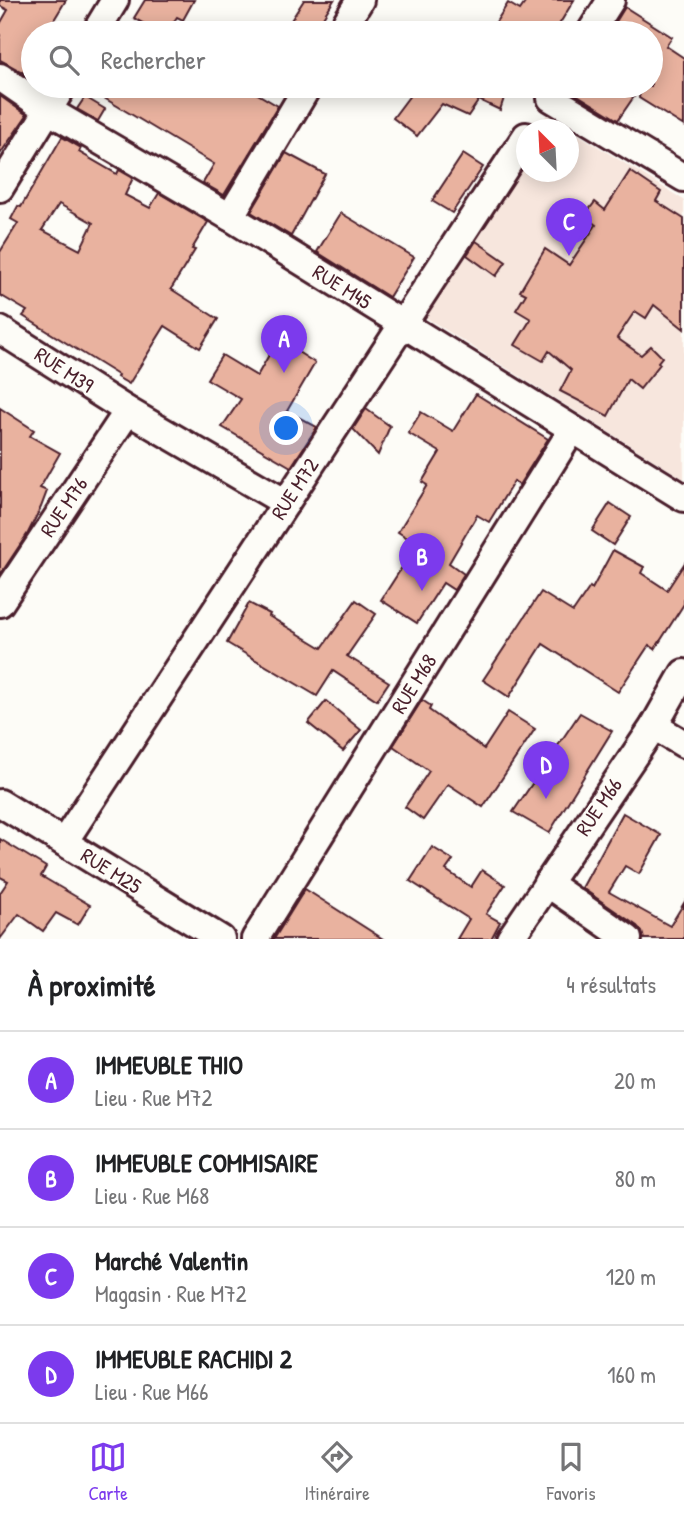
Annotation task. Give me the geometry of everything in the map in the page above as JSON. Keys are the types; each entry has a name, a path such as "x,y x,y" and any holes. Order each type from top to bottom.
{"street":[{"path":"103,21 116,0"},
{"path":"347,21 360,0"},
{"path":"598,21 611,0"},
{"name":"RUE M45","path":"0,78 21,92"},
{"name":"RUE M45","path":"30,98 230,217 402,326 684,498"},
{"path":"0,188 56,98"},
{"path":"230,217 301,98"},
{"path":"538,119 551,98"},
{"path":"564,98 684,178"},
{"name":"RUE M72","path":"64,842 516,153"},
{"name":"RUE M39","path":"0,330 128,411 286,503"},
{"name":"RUE M76","path":"0,603 128,411"},
{"name":"RUE M68","path":"255,939 572,430"},
{"name":"RUE M66","path":"510,939 654,726 684,673"},
{"path":"654,726 684,744"},
{"name":"RUE M25","path":"0,803 221,939"},
{"path":"547,883 628,939"}],"shaded area":[{"path":"579,135 684,200 684,479 417,312 516,160 516,182 579,182"}],"building":[{"path":"0,0 66,0 53,21 21,21 21,71 0,60 0,24 8,10 0,6"},
{"path":"145,0 194,0 183,20 177,17 174,21 139,21 134,18"},
{"path":"304,0 334,0 321,21 291,21"},
{"path":"527,0 574,0 561,21 497,21 508,3 520,10"},
{"path":"625,7 647,21 616,21"},
{"path":"663,31 672,37 666,46 684,58 684,126 639,98 663,98"},
{"path":"0,96 27,115 0,154"},
{"path":"87,98 105,109 98,121 77,109"},
{"path":"104,98 264,98 278,106 224,195 203,183 214,164"},
{"path":"408,98 504,98 500,110 479,100 468,116 442,104 417,136 393,118"},
{"path":"582,98 633,98 618,120"},
{"path":"62,137 81,148 79,152 117,174 119,170 133,178 125,195 150,208 159,193 208,222 192,249 195,250 171,289 218,319 200,348 165,326 129,384 23,316 27,311 0,295 0,252 18,223 11,219 18,206 21,207","holes":["59,204 93,223 80,250 42,230"]},
{"path":"286,153 325,174 291,236 251,212"},
{"path":"463,154 483,167 452,213 432,201"},
{"path":"630,171 661,192 656,201 684,219 684,329 654,305 646,318 635,311 617,338 641,355 651,346 662,357 658,362 660,364 640,389 628,379 608,416 560,391 571,370 549,351 543,361 515,345 531,319 516,310 526,294 520,291 545,249 569,265 596,225 584,216 595,202 605,210"},
{"path":"341,213 414,257 389,297 317,252"},
{"path":"476,241 506,262 496,276 467,255"},
{"path":"278,339 315,363 287,411 317,427 291,467 222,427 241,399 207,379 222,355 257,376"},
{"path":"476,394 548,439 519,485 514,481 489,522 477,515 449,563 464,574 454,590 443,583 417,623 381,600 417,544 398,532 427,485 422,482 440,452 408,433 421,412 453,431"},
{"path":"0,408 34,430 30,436 60,453 40,488 47,491 41,507 28,533 0,575"},
{"path":"366,409 390,426 378,455 353,429"},
{"path":"610,503 631,517 613,545 592,531"},
{"path":"613,550 644,567 641,573 667,590 684,564 684,604 655,649 649,645 618,692 543,644 509,697 483,680 541,592 573,612 590,587 592,589"},
{"path":"356,600 376,614 347,656 389,682 377,700 333,671 317,696 227,643 249,603 322,648"},
{"path":"422,700 431,706 429,710 484,749 508,712 535,729 483,807 448,784 423,820 405,807 429,771 393,746"},
{"path":"326,701 361,730 343,751 308,723"},
{"path":"580,713 612,731 549,833 513,812"},
{"path":"623,813 661,835 639,874 625,866 609,892 670,926 684,903 684,939 644,939 637,926 582,888"},
{"path":"0,839 46,867 41,876 90,905 78,925 56,913 43,931 19,914 0,939 0,893 8,881 0,877"},
{"path":"432,847 453,860 446,870 471,887 482,870 505,885 486,914 500,922 491,939 457,939 469,919 410,881"},
{"path":"305,889 383,939 274,939"}],"place":[{"name":"Marché Valentin","path":"569,256"},
{"name":"IMMEUBLE THIO","path":"284,373"},
{"name":"IMMEUBLE COMMISAIRE","path":"422,591"},
{"name":"IMMEUBLE RACHIDI 2","path":"546,799"}]}
